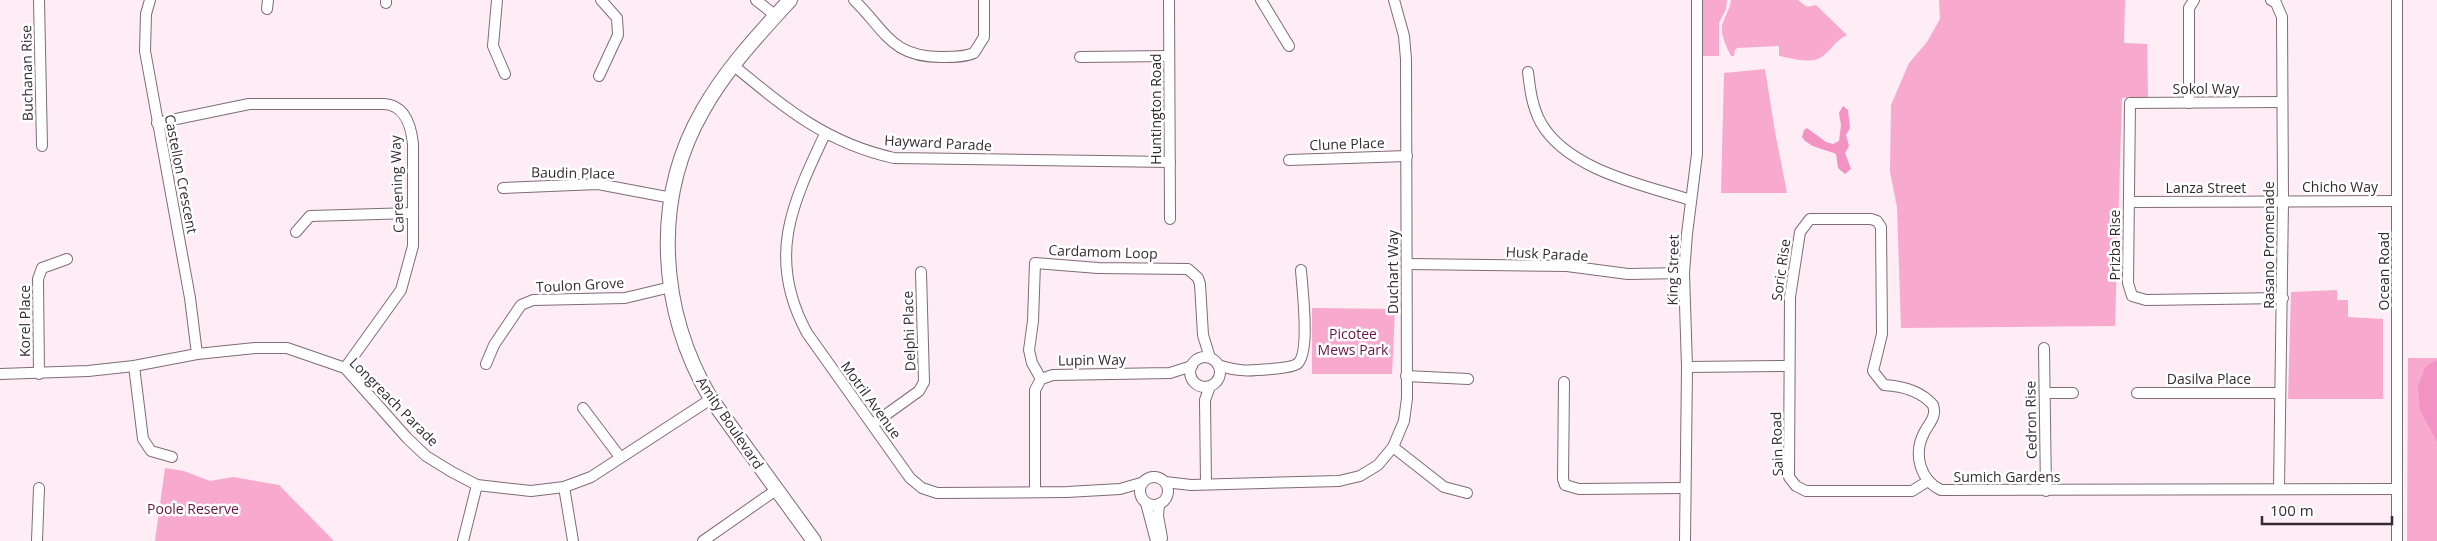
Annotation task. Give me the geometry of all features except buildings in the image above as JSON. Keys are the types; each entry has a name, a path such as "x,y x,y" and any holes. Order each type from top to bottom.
{"street":[{"name":"Buchanan Rise","path":"39,0 42,146"},
{"name":"Castellon Crescent","path":"150,0 146,14 144,51 190,298 198,354"},
{"path":"497,0 493,46 504,74"},
{"path":"599,76 618,36 617,18 601,0"},
{"path":"756,0 776,16"},
{"name":"Amity Boulevard","path":"790,0 733,65 709,100 694,128 680,164 672,198 667,249 671,287 682,338 692,366 711,399 814,541"},
{"path":"854,0 888,40 914,54 933,57 969,56 979,48 984,37 984,0"},
{"name":"Huntington Road","path":"1169,0 1170,219"},
{"path":"1261,0 1289,46"},
{"name":"Duchart Way","path":"1166,482 1191,485 1349,480 1360,476 1378,465 1393,448 1404,420 1408,264 1406,59 1404,36 1394,0"},
{"name":"King Street","path":"1685,541 1687,367 1684,273 1697,154 1697,0"},
{"path":"2189,103 2189,8 2193,0"},
{"name":"Ocean Road","path":"2396,541 2397,0"},
{"name":"Rasano Promenade","path":"2273,2 2282,17 2283,298 2279,490"},
{"path":"1080,58 1169,56"},
{"name":"Hayward Parade","path":"733,65 779,104 825,134 876,154 894,158 1170,162"},
{"path":"1528,72 1532,100 1541,124 1569,152 1606,173 1691,200"},
{"name":"Sokol Way","path":"2130,103 2282,102"},
{"name":"Prizba Rise","path":"2130,103 2128,283 2132,296 2146,300 2283,298"},
{"name":"Careening Way","path":"157,123 249,104 394,105 402,111 412,136 413,246 401,290 345,368"},
{"name":"Motril Avenue","path":"825,134 800,187 788,223 787,256 790,291 800,320 807,333 910,478 929,492 1035,492 1120,489 1141,483"},
{"name":"Clune Place","path":"1289,160 1406,156"},
{"name":"Baudin Place","path":"503,188 598,184 672,198"},
{"name":"Chicho Way","path":"2283,201 2398,201"},
{"name":"Lanza Street","path":"2128,202 2283,201"},
{"path":"296,232 310,216 413,213"},
{"name":"Soric Rise","path":"1789,366 1790,297 1802,226 1814,218 1877,221 1881,227 1882,329 1873,370 1884,385 1907,389 1925,398 1933,405 1934,417 1922,437 1919,454 1922,470 1928,481"},
{"name":"Korel Place","path":"39,374 38,265 66,260"},
{"name":"Cardamom Loop","path":"1041,379 1032,363 1029,350 1033,320 1035,263 1098,268 1188,269 1198,278 1200,284 1203,335 1214,361"},
{"name":"Husk Parade","path":"1408,264 1566,266 1628,274 1684,273"},
{"path":"1195,382 1214,382 1236,371 1288,367 1298,363 1302,358 1305,344 1301,270"},
{"name":"Delphi Place","path":"873,424 919,391 924,382 921,272"},
{"name":"Toulon Grove","path":"486,364 517,302 625,298 671,287"},
{"name":"Cardamom Loop","path":"1195,362 1203,335"},
{"name":"Longreach Parade","path":"0,374 39,374 134,366 198,354 255,348 287,348 345,368 407,438 426,456 476,485 531,491 564,486 591,477 711,399"},
{"name":"Cedron Rise","path":"2044,348 2046,491"},
{"path":"1206,400 1190,372 1195,362 1214,361 1236,371"},
{"path":"1206,484 1206,400 1220,372 1214,361"},
{"name":"Lupin Way","path":"1170,373 1195,362"},
{"path":"134,366 143,439 152,451 172,457"},
{"path":"1687,367 1789,366"},
{"name":"Sain Road","path":"1789,366 1789,477 1796,486 1806,491 1912,491 1928,481"},
{"name":"Lupin Way","path":"1035,492 1035,390 1041,379 1053,375 1170,373 1195,382"},
{"path":"1406,376 1468,378"},
{"path":"1564,382 1563,479 1565,485 1579,489 1685,488"},
{"name":"Dasilva Place","path":"2138,392 2280,393"},
{"path":"2045,393 2073,393"},
{"path":"583,408 620,457"},
{"path":"1393,448 1444,487 1467,493"},
{"path":"1156,541 1139,490 1141,483 1153,476 1166,482 1168,495 1159,504 1158,516 1163,541"},
{"name":"Sumich Gardens","path":"1928,481 1936,488 1948,491 2397,488"},
{"path":"463,541 476,485"},
{"name":"Duchart Way","path":"1168,495 1191,485"},
{"path":"564,486 573,541"},
{"path":"37,541 38,488"},
{"name":"Motril Avenue","path":"1120,489 1143,500"},
{"path":"702,541 776,490"},
{"path":"1143,500 1159,504"}],"green space":[{"path":"1702,0 1727,0 1726,9 1719,23 1719,56 1703,56"},
{"path":"1731,0 1798,0 1807,7 1816,5 1847,35 1840,39 1823,56 1813,60 1779,56 1779,46 1737,48 1734,56 1731,56 1723,38 1722,24"},
{"path":"1939,0 2125,0 2124,43 2147,44 2148,97 2122,98 2115,326 1901,328 1897,207 1890,172 1891,105 1909,63 1927,42 1940,19"},
{"path":"1765,69 1787,193 1721,193 1724,73"},
{"path":"2337,290 2337,300 2348,300 2348,317 2383,319 2383,399 2288,399 2291,292"},
{"name":"Picotee Mews Park","path":"1312,308 1395,309 1392,374 1312,374"},
{"path":"2408,358 2437,358 2437,541 2407,541"},
{"name":"Poole Reserve","path":"165,468 184,471 210,481 233,477 279,485 334,541 155,541"}],"shaded area":[{"path":"1843,106 1848,110 1850,128 1846,135 1849,146 1845,153 1851,169 1845,174 1838,168 1836,154 1809,144 1802,137 1804,130 1807,128 1826,142 1833,144 1839,141 1841,125 1839,113"},
{"path":"2437,360 2437,442 2420,410 2418,386 2426,366"}]}
